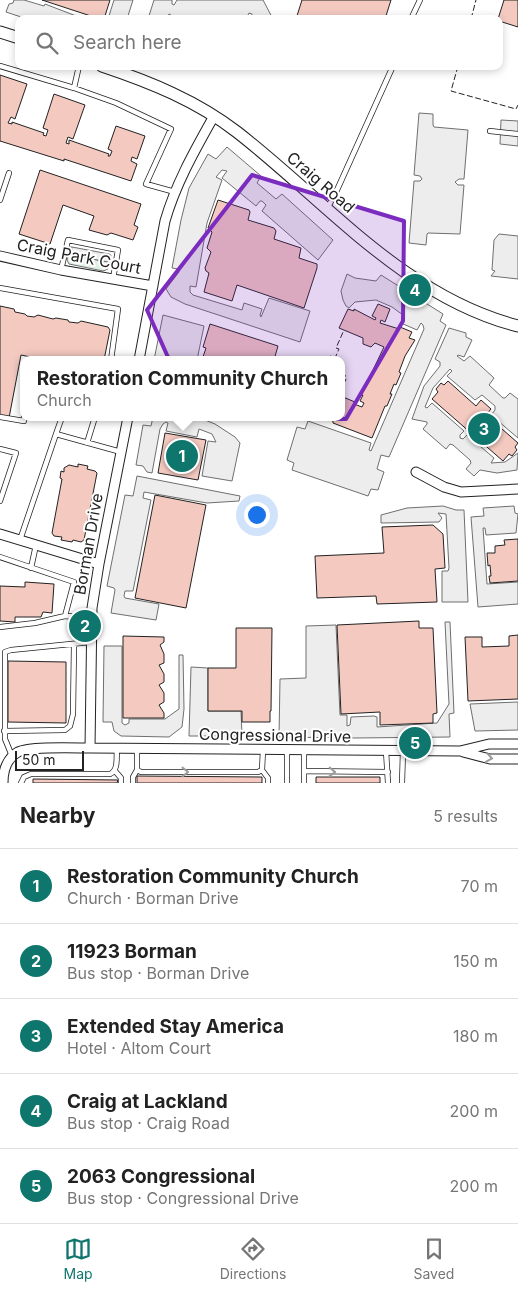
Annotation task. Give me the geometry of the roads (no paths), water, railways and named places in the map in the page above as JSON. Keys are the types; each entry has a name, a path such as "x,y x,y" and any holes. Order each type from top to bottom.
{"main road":[{"path":"0,32 15,37"},
{"name":"Craig Road","path":"113,70 160,87 214,116 237,131 384,256 419,281 478,311 518,326"}],"street":[{"path":"140,356 165,221 188,161 214,116"},
{"name":"Craig Park Court","path":"0,256 61,270 153,286"},
{"name":"Borman Drive","path":"90,748 92,617 99,564 127,421"},
{"path":"416,472 444,487 461,492 518,489"},
{"path":"0,534 99,564"},
{"name":"Congressional Drive","path":"90,748 460,751 489,744 518,744"},
{"path":"3,783 3,775 8,762 18,752 32,749 90,748"},
{"name":"Congressional Drive","path":"460,751 490,759 518,759"}],"lane":[{"path":"414,15 420,0"},
{"path":"0,66 74,88 116,103 171,129 146,184 175,192"},
{"path":"74,88 78,70"},
{"path":"327,208 338,190 390,70"},
{"path":"490,131 518,134"},
{"path":"0,200 9,174"},
{"path":"61,270 68,240 118,250 113,279"},
{"path":"0,288 118,309 112,356"},
{"path":"0,418 20,420"},
{"path":"20,540 61,421"},
{"path":"87,443 94,421"},
{"path":"56,434 121,452"},
{"path":"0,449 16,453 0,501"},
{"path":"0,479 7,481"},
{"path":"31,568 36,545"},
{"path":"0,557 74,582 65,616"},
{"path":"0,627 35,623 65,616 92,617"},
{"path":"12,757 6,745 4,730 5,652 92,642"},
{"path":"4,730 65,730 70,726 73,714 74,644"},
{"path":"0,745 6,745"},
{"path":"116,748 115,771 121,778 121,783"},
{"path":"133,783 133,777 137,770 137,749"},
{"path":"263,750 262,770 268,778 268,783"},
{"path":"287,750 288,783"},
{"path":"304,750 304,783"},
{"path":"386,751 388,783"},
{"path":"402,783 403,751"},
{"path":"137,770 140,772 258,772 262,770"},
{"path":"21,783 24,777 31,774 110,774 115,771"},
{"path":"304,771 388,772"}],"place":[{"name":"Craig at Lackland","path":"415,290"},
{"name":"Extended Stay America","path":"484,429"},
{"name":"Restoration Community Church","path":"182,456"},
{"name":"11923 Borman","path":"85,626"},
{"name":"2063 Congressional","path":"415,743"}]}
